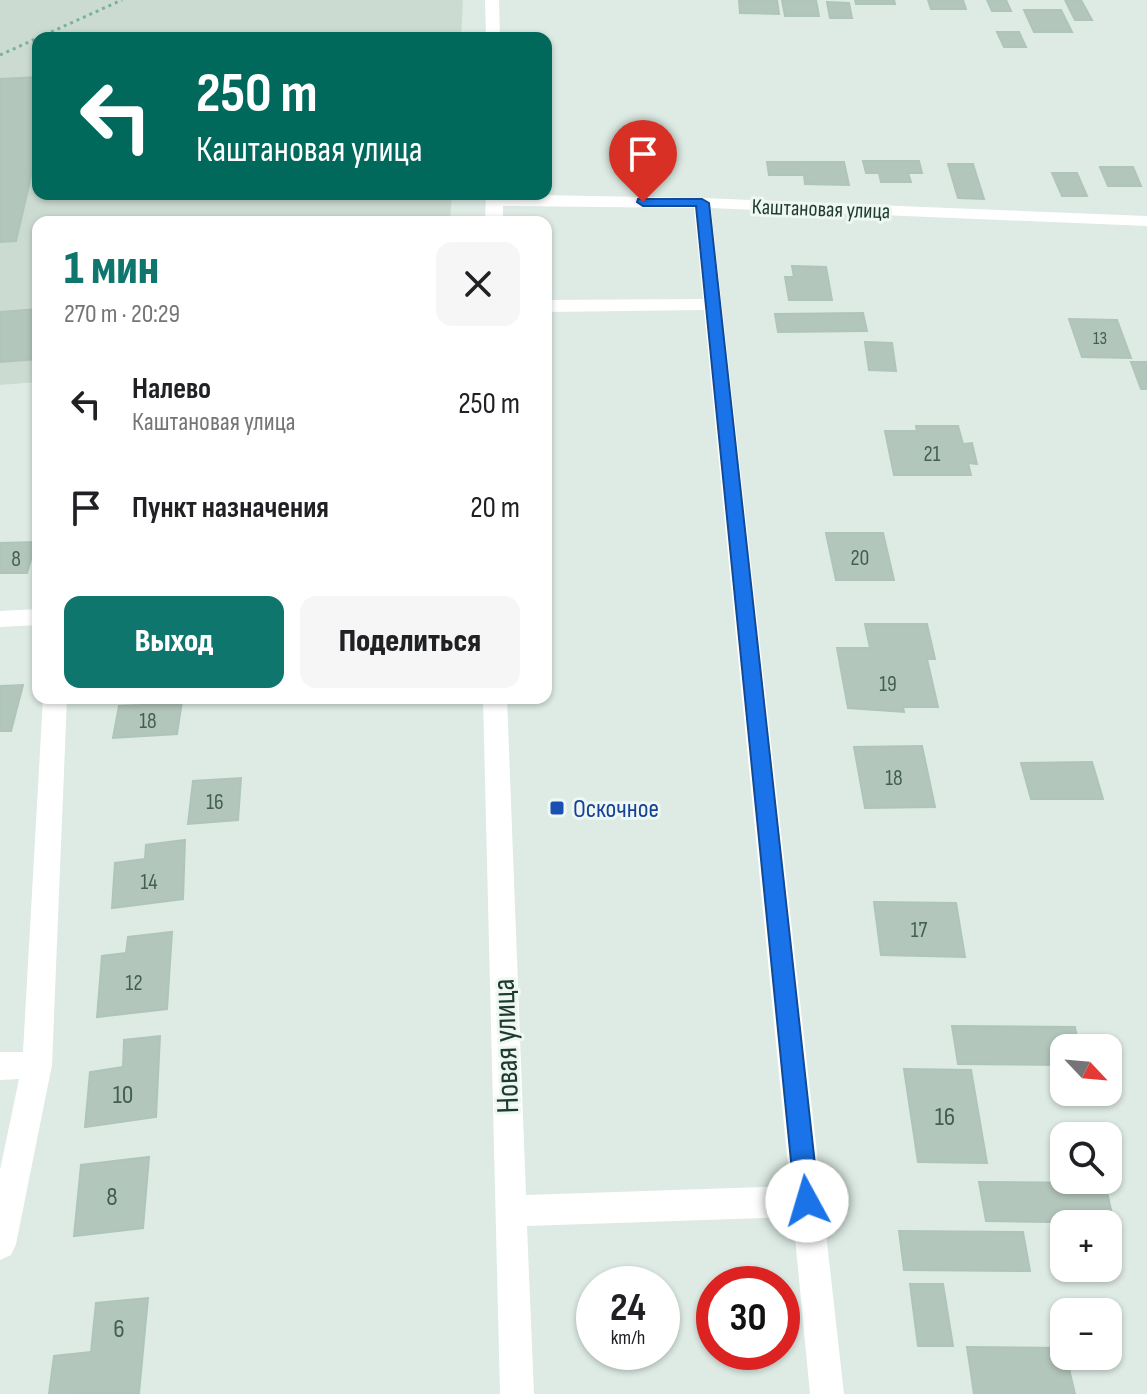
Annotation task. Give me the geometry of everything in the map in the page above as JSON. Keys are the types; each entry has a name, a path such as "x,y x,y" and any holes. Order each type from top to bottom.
{"street":[{"path":"492,0 493,32"},
{"name":"Каштановая улица","path":"552,199 1147,221"},
{"path":"702,203 827,1394"},
{"path":"552,306 713,304"},
{"path":"0,619 32,617"},
{"path":"0,1244 37,1065 55,704"},
{"name":"Новая улица","path":"495,704 517,1394"},
{"path":"0,1066 37,1065"},
{"path":"510,1211 807,1201"}],"path":[{"path":"51,32 122,0"},
{"path":"0,55 32,41"}],"shaded area":[{"path":"0,0 463,0 461,32 32,32 32,200 452,200 450,216 32,216 32,382 0,385"}],"building":[{"path":"739,0 777,0 779,14 740,13"},
{"path":"782,0 816,0 819,16 785,16"},
{"path":"855,0 894,0 895,4 856,4"},
{"path":"928,0 963,0 966,9 931,9"},
{"path":"987,0 1006,0 1011,11 992,11"},
{"path":"1065,0 1081,0 1092,20 1075,20"},
{"path":"827,2 849,3 852,18 830,18"},
{"path":"1024,10 1061,10 1072,32 1034,32"},
{"path":"997,32 1019,32 1026,47 1004,47"},
{"path":"32,77 32,172 16,241 0,242 0,79"},
{"path":"863,161 919,161 922,173 908,173 911,182 881,182 879,173 866,173"},
{"path":"767,162 844,162 849,185 805,184 804,175 769,175"},
{"path":"948,164 973,164 984,199 958,198"},
{"path":"1100,167 1133,167 1141,186 1108,186"},
{"path":"1052,173 1077,173 1087,196 1062,196"},
{"path":"792,266 826,267 832,300 789,300 785,277 794,277"},
{"path":"32,309 32,359 0,362 0,312"},
{"path":"863,313 867,331 778,332 775,314"},
{"path":"1069,319 1117,320 1131,358 1082,357"},
{"path":"865,342 892,343 896,371 869,370"},
{"path":"1131,362 1147,362 1147,389 1141,389"},
{"path":"916,426 958,426 963,444 972,443 977,464 968,463 971,475 894,475 885,431 917,431"},
{"path":"826,533 883,533 894,580 836,580"},
{"path":"32,542 27,573 0,573 0,543"},
{"path":"865,624 927,624 935,659 927,659 938,707 903,707 904,712 848,708 837,648 870,648"},
{"path":"23,685 11,731 0,731 0,686"},
{"path":"182,704 177,734 113,738 119,706"},
{"path":"922,746 935,807 865,808 854,747"},
{"path":"1092,762 1103,799 1031,799 1021,763"},
{"path":"241,778 238,820 188,824 193,781"},
{"path":"185,840 183,899 112,908 115,863 145,859 146,845"},
{"path":"874,902 956,903 965,957 881,955"},
{"path":"172,932 167,1009 97,1017 102,956 126,953 128,937"},
{"path":"952,1026 1075,1027 1076,1034 1050,1034 1050,1065 958,1064"},
{"path":"160,1036 156,1117 85,1127 90,1072 123,1067 124,1040"},
{"path":"904,1069 971,1070 987,1163 918,1162"},
{"path":"149,1157 143,1228 74,1236 81,1165"},
{"path":"979,1182 1050,1183 1050,1194 1107,1194 1111,1210 1050,1210 1050,1222 986,1221"},
{"path":"899,1231 1023,1232 1030,1271 904,1270"},
{"path":"910,1284 943,1284 953,1346 918,1346"},
{"path":"148,1298 139,1393 49,1394 54,1356 91,1352 96,1303"},
{"path":"967,1347 1050,1348 1050,1370 1069,1370 1075,1394 974,1394"}],"place":[{"name":"Оскочное","path":"557,808"}],"route":[{"path":"643,202 702,203 807,1201"}]}
